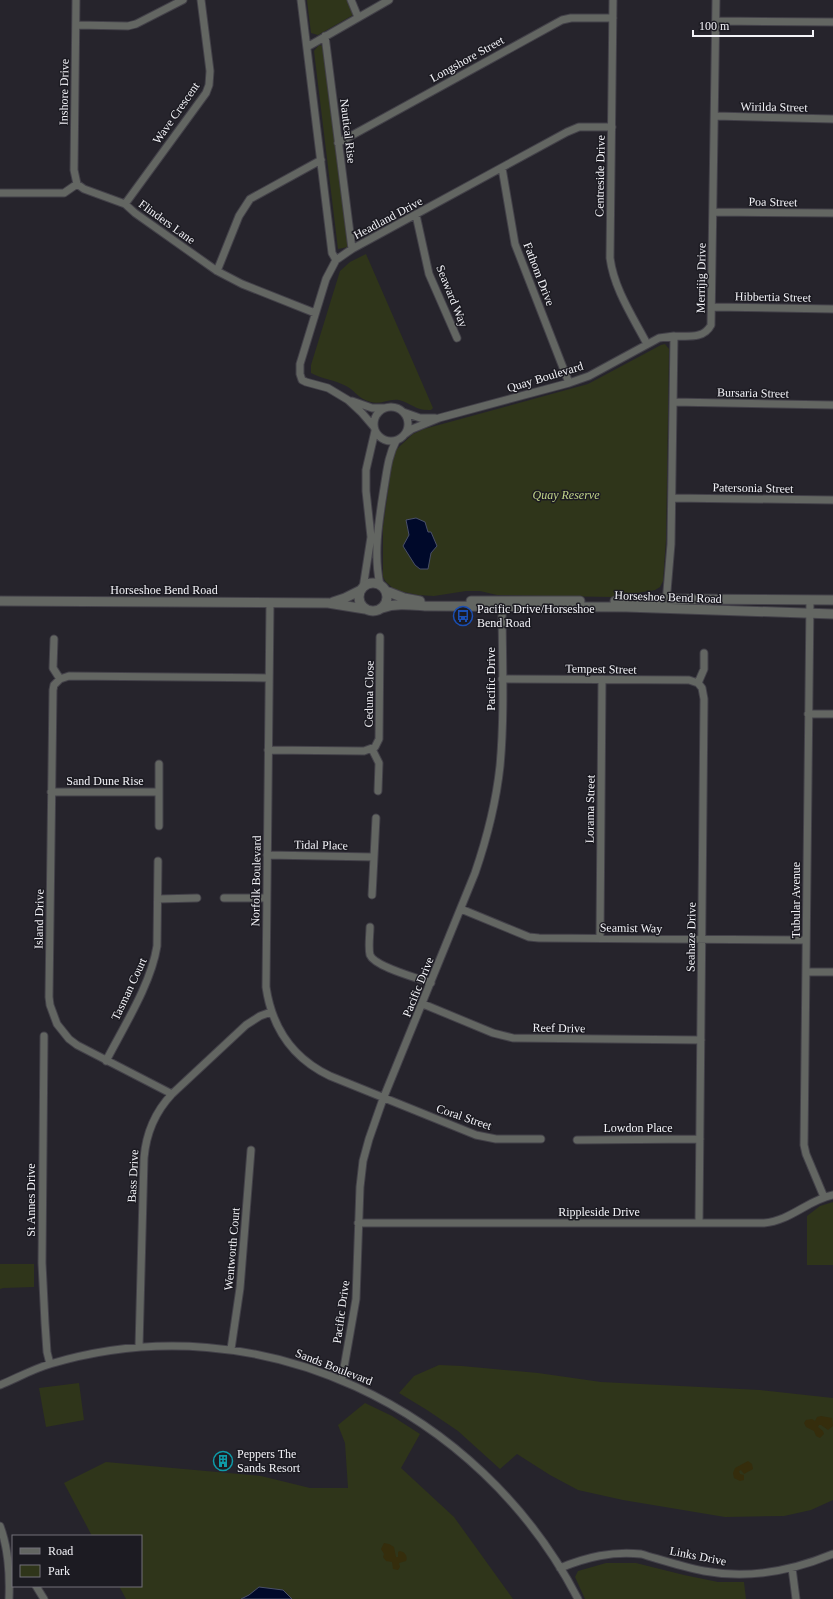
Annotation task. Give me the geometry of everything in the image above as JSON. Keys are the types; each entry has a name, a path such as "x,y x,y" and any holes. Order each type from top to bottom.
{"street":[{"name":"Inshore Drive","path":"76,0 74,170 78,184"},
{"path":"76,25 128,26 136,24 183,0"},
{"name":"Wave Crescent","path":"125,204 206,93 209,85 210,71 201,0"},
{"path":"301,0 332,253 336,260 326,279 315,313 300,364 300,374 302,380 328,388 348,400 362,413 374,429 381,439 391,442 396,441 388,462 379,515 377,557 387,602 382,608 374,611 365,609 360,602 360,594 370,537 366,491 366,470 374,429 374,422 377,414 384,408"},
{"path":"351,0 358,17"},
{"path":"307,47 389,0"},
{"name":"Centreside Drive","path":"613,0 610,258 616,284 647,344"},
{"name":"Merrijig Drive","path":"674,336 700,335 705,333 711,325 716,0"},
{"name":"Longshore Street","path":"338,143 562,20 571,18 613,18"},
{"path":"716,20 833,22"},
{"name":"Nautical Rise","path":"325,36 352,250"},
{"name":"Wirilda Street","path":"715,116 833,119"},
{"name":"Headland Drive","path":"336,260 573,129 585,127 612,127"},
{"path":"216,271 239,216 250,199 321,160"},
{"name":"Fathom Drive","path":"502,168 515,244 570,383"},
{"path":"0,193 64,193 78,184"},
{"name":"Flinders Lane","path":"78,184 84,189 125,204 135,213 216,271 242,284 315,313"},
{"name":"Poa Street","path":"713,212 833,213"},
{"name":"Seaward Way","path":"416,215 429,274 457,338"},
{"name":"Hibbertia Street","path":"712,307 833,309"},
{"path":"666,609 670,559 672,498 674,336"},
{"name":"Quay Boulevard","path":"396,441 412,429 439,418 570,383 589,376 647,344 663,337 674,336"},
{"path":"348,400 366,406 384,408"},
{"name":"Bursaria Street","path":"673,402 833,405"},
{"name":"Quay Boulevard","path":"384,408 394,407 420,418 439,418"},
{"path":"403,412 406,416 408,425 405,434"},
{"name":"Patersonia Street","path":"672,498 833,500"},
{"path":"362,589 371,583 383,588"},
{"name":"Horseshoe Bend Road","path":"383,588 404,598 422,601 833,614"},
{"name":"Horseshoe Bend Road","path":"328,603 345,598 362,589"},
{"name":"Horseshoe Bend Road","path":"382,608 406,605 610,602 667,598 833,600"},
{"name":"Tubular Avenue","path":"810,600 804,1145 806,1154 824,1197"},
{"name":"Horseshoe Bend Road","path":"0,601 328,603 365,609"},
{"name":"Norfolk Boulevard","path":"270,602 266,987 271,1012 284,1038 308,1064 330,1076 383,1098"},
{"name":"Pacific Drive","path":"342,1380 356,1299 360,1187 369,1139 383,1098 461,909 483,850 493,811 501,752 502,604"},
{"name":"Ceduna Close","path":"372,749 379,739 380,637"},
{"path":"54,639 53,668 60,679 68,676 269,678"},
{"path":"698,684 704,669 704,653"},
{"name":"Island Drive","path":"60,679 54,686 53,690 50,1006 57,1024 69,1039 77,1045 172,1094"},
{"name":"Tempest Street","path":"502,679 689,680 698,684"},
{"name":"Lorama Street","path":"600,938 602,680"},
{"name":"Seahaze Drive","path":"698,684 702,688 704,699 699,1223"},
{"path":"808,714 833,714"},
{"path":"268,750 364,751 372,749 379,763 378,791"},
{"name":"Sand Dune Rise","path":"159,764 159,826"},
{"name":"Sand Dune Rise","path":"51,792 159,792"},
{"path":"372,895 376,818"},
{"name":"Tidal Place","path":"267,855 374,857"},
{"name":"Tasman Court","path":"106,1060 153,968 157,946 158,860"},
{"path":"158,899 197,898"},
{"path":"224,898 266,898"},
{"name":"Seamist Way","path":"461,909 529,937 550,939 806,940"},
{"path":"370,927 370,954 374,960 384,966 431,983"},
{"path":"806,972 833,972"},
{"name":"Reef Drive","path":"423,1004 493,1033 513,1038 701,1040"},
{"name":"Bass Drive","path":"139,1347 145,1149 149,1132 156,1115 172,1094 246,1025 271,1012"},
{"name":"St Annes Drive","path":"44,1036 42,1264 47,1352 50,1364"},
{"name":"Coral Street","path":"383,1098 462,1130 486,1138 541,1139"},
{"name":"Lowdon Place","path":"577,1140 700,1139"},
{"name":"Wentworth Court","path":"232,1349 240,1288 251,1150"},
{"name":"Rippleside Drive","path":"358,1223 764,1223 779,1221 809,1203 833,1194"},
{"name":"Sands Boulevard","path":"0,1385 50,1364 86,1355 139,1347 171,1346 232,1349 284,1360 342,1380 385,1400 410,1415 455,1448 475,1465 525,1518 560,1568 578,1599"},
{"path":"0,1526 7,1548 11,1574 9,1599"},
{"name":"Links Drive","path":"560,1568 578,1560 596,1555 627,1553 641,1554 691,1568 721,1573 754,1573 792,1568 833,1554"},
{"path":"792,1568 796,1599"},
{"path":"37,1587 44,1599"}],"green space":[{"path":"307,0 347,0 353,15 318,35 311,33"},
{"path":"319,45 323,46 348,247 338,249 314,51"},
{"path":"366,254 433,408 431,410 417,408 399,400 374,403 363,399 346,386 311,373 311,365 340,271 350,262"},
{"name":"Quay Reserve","path":"665,344 669,349 666,540 663,581 660,587 655,590 612,597 497,595 480,591 466,591 434,596 418,595 395,590 386,582 383,577 383,527 392,462 396,450 413,434 424,429 588,384"},
{"path":"833,1202 833,1265 807,1265 807,1216 820,1206"},
{"path":"0,1264 34,1264 34,1287 0,1289"},
{"path":"439,1365 538,1373 601,1382 760,1390 833,1398 833,1500 811,1510 784,1516 725,1517 623,1500 578,1490 550,1475 517,1454 500,1469 458,1431 399,1393 414,1376"},
{"path":"79,1383 84,1420 46,1427 39,1388"},
{"path":"365,1403 392,1416 420,1434 401,1468 454,1517 513,1599 126,1599 120,1587 142,1587 142,1535 91,1535 64,1483 106,1462 261,1476 310,1488 348,1488 345,1443 338,1425"},
{"path":"606,1563 636,1563 718,1582 744,1582 746,1599 585,1599 575,1577 578,1571"}],"sand":[{"path":"821,1416 832,1418 833,1426 828,1430 819,1425 818,1427 824,1434 820,1438 816,1436 814,1431 806,1427 804,1423 806,1420 812,1419 815,1421 817,1417"},
{"path":"748,1461 752,1464 753,1469 744,1474 741,1470 739,1471 740,1474 744,1475 744,1480 740,1481 734,1478 733,1473 735,1468"},
{"path":"384,1543 394,1547 396,1557 398,1557 398,1552 400,1551 406,1554 406,1561 399,1563 400,1567 398,1570 393,1569 392,1562 386,1561 383,1557 384,1554 381,1549"}],"water":[{"path":"416,518 425,522 428,532 431,532 437,546 431,553 428,569 420,569 415,565 403,546 409,535 406,520"},
{"path":"259,1587 283,1590 292,1599 241,1599"}],"place":[{"name":"Pacific Drive/Horseshoe Bend Road","path":"463,616"},
{"name":"Peppers The Sands Resort","path":"223,1461"}]}
